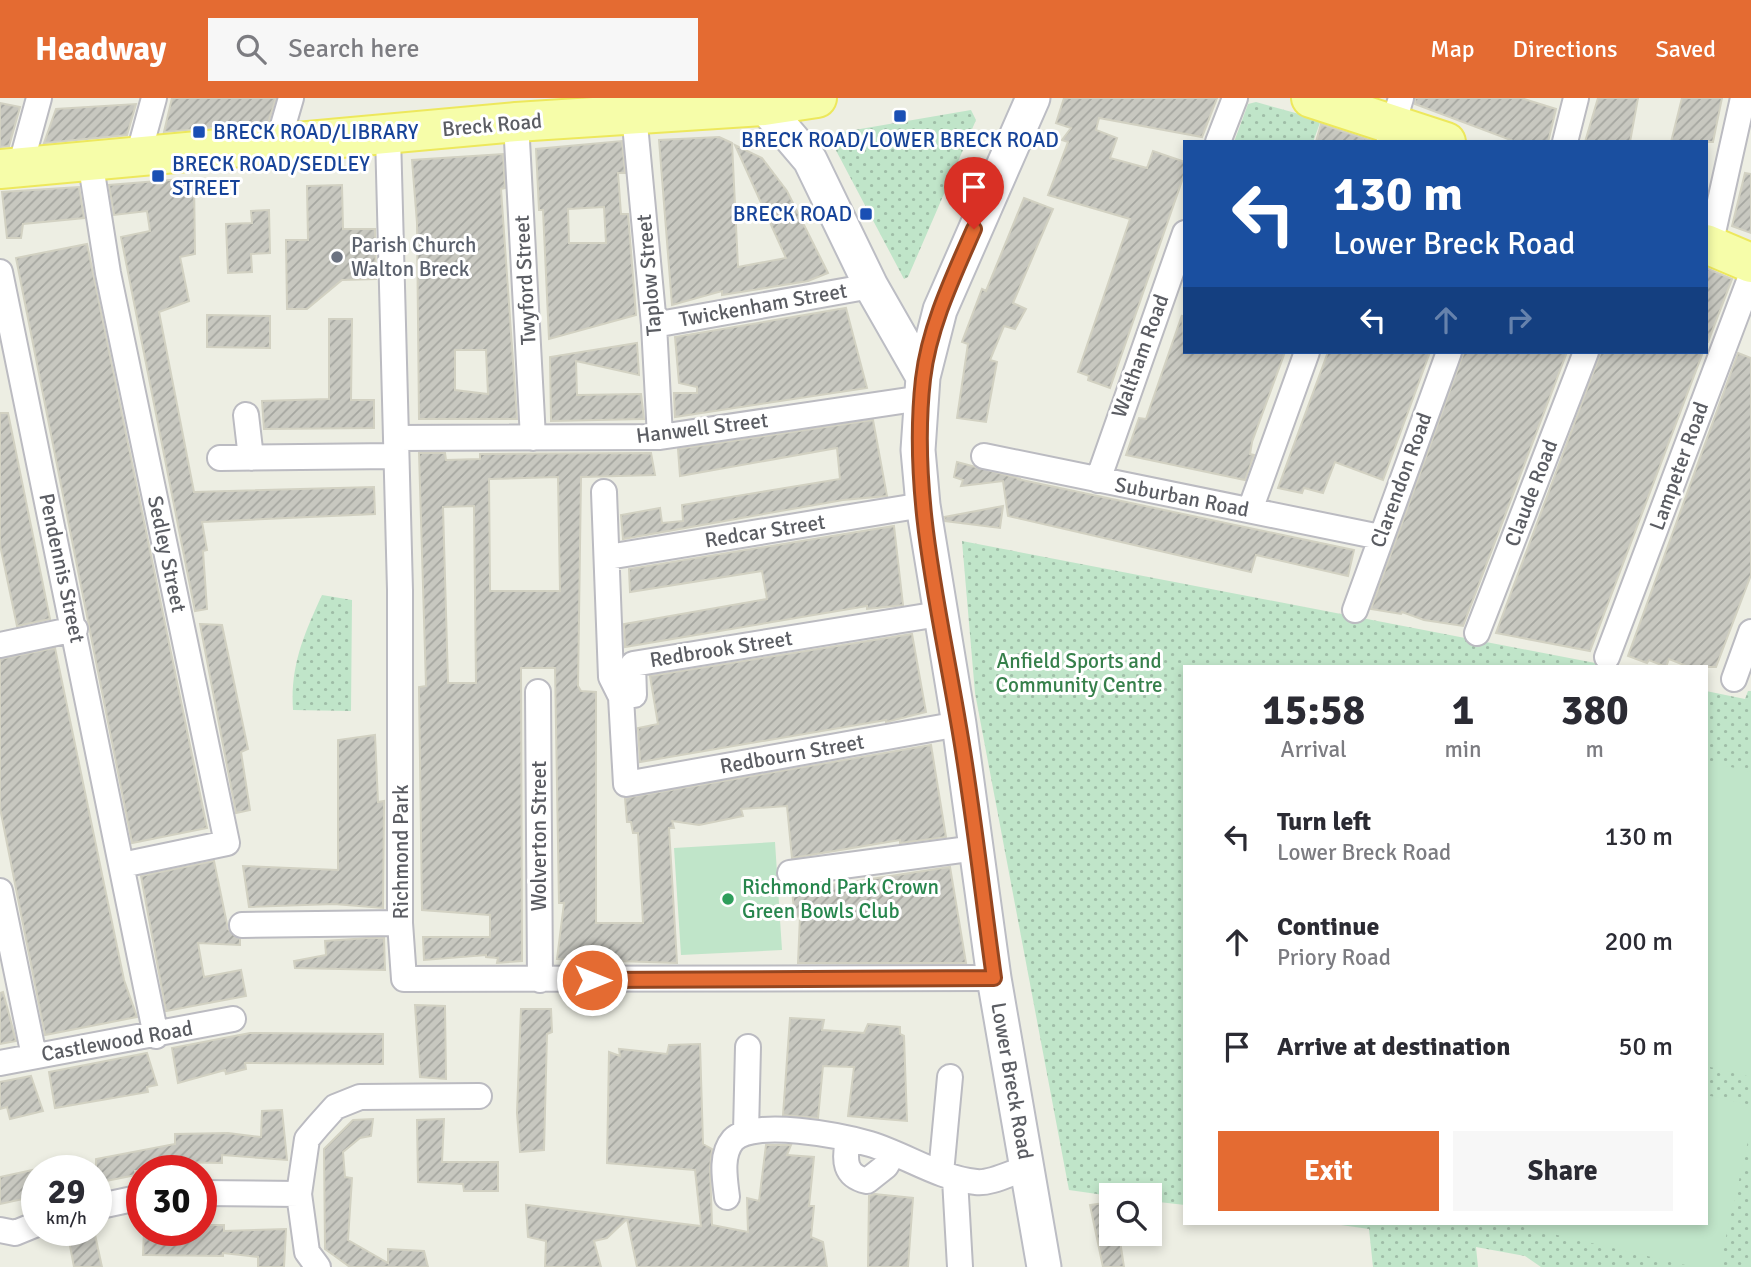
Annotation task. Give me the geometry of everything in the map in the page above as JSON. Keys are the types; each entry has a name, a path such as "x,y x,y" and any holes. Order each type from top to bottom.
{"main road":[{"name":"Breck Road","path":"12,167 634,114 688,104 764,106 817,98"},
{"path":"1311,98 1395,121 1441,140"},
{"path":"1708,245 1751,263"}],"street":[{"path":"12,167 24,153 39,98"},
{"path":"144,156 142,142 154,98"},
{"path":"283,145 282,128 291,98"},
{"name":"Lower Breck Road","path":"1033,98 940,310 923,387 918,450 923,505 959,724 994,978 1044,1267"},
{"path":"1219,140 1235,98"},
{"path":"1566,140 1576,98"},
{"path":"1708,245 1743,98"},
{"path":"764,106 810,160 923,387"},
{"name":"Taplow Street","path":"634,114 654,325 660,437"},
{"name":"Twyford Street","path":"516,122 533,438"},
{"name":"Richmond Park","path":"388,135 400,590 400,923 404,979 994,978"},
{"name":"Sedley Street","path":"90,160 108,273 227,843 122,865"},
{"name":"Waltham Road","path":"1098,480 1183,239"},
{"name":"Pendennis Street","path":"0,272 156,1035"},
{"name":"Lampeter Road","path":"1608,657 1751,276"},
{"name":"Twickenham Street","path":"654,325 872,286"},
{"path":"1250,510 1306,354"},
{"name":"Clarendon Road","path":"1355,610 1448,354"},
{"name":"Claude Road","path":"1477,633 1585,354"},
{"name":"Hanwell Street","path":"220,458 533,438 660,437 923,387"},
{"path":"246,415 251,458"},
{"name":"Suburban Road","path":"984,456 1380,537"},
{"path":"604,492 611,677 621,697"},
{"name":"Redcar Street","path":"608,557 923,505"},
{"name":"Redbrook Street","path":"621,697 634,695 633,664 940,614"},
{"path":"0,645 75,629"},
{"path":"1734,679 1751,632"},
{"name":"Wolverton Street","path":"538,692 540,980"},
{"name":"Redbourn Street","path":"621,697 626,783 959,724"},
{"path":"790,873 976,848"},
{"path":"0,891 34,1056"},
{"path":"242,925 400,923"},
{"name":"Castlewood Road","path":"0,1063 233,1019"},
{"path":"746,1132 748,1047"},
{"path":"950,1077 948,1176 960,1267"},
{"path":"318,1267 307,1252 299,1194 307,1139 335,1107 360,1097 479,1096"},
{"path":"727,1197 724,1168 727,1152 733,1141 746,1132 806,1132 848,1140 948,1176 980,1183 1027,1168"},
{"path":"848,1140 845,1157 848,1170 855,1179 867,1181 878,1174 893,1154"},
{"path":"217,1193 299,1194"},
{"path":"0,1230 15,1233 21,1231"}],"green space":[{"path":"1256,102 1321,120 1314,140 1235,140 1248,104"},
{"path":"971,110 976,120 908,277 904,279 831,141 831,134"},
{"name":"Anfield Sports and Community Centre","path":"962,541 1606,665 1183,665 1183,1205 1162,1202 1162,1183 1099,1183 1099,1194 1069,1190 975,693"},
{"path":"322,595 352,600 351,711 293,710 296,665 309,623"},
{"path":"1708,691 1745,699 1748,691 1751,691 1751,1267 1541,1267 1525,1256 1476,1247 1478,1267 1373,1267 1369,1229 1341,1225 1708,1225"},
{"path":"1708,761 1751,772 1751,1077 1708,1066"},
{"name":"Richmond Park Crown Green Bowls Club","path":"775,842 782,950 681,955 674,848"},
{"path":"1708,1095 1751,1105 1751,1128 1719,1267 1694,1267 1515,1225 1708,1225"}],"building":[{"path":"172,98 276,98 268,123 164,132"},
{"path":"1064,98 1217,98 1202,137 1099,118 1096,130 1117,138 1110,158 1147,168 1153,151 1183,161 1183,178 1110,388 1088,380 1089,376 1078,372 1130,219 1048,195 1068,142 1062,140 1071,128 1056,123"},
{"path":"1415,98 1521,98 1556,109 1548,140 1511,140 1415,104"},
{"path":"1598,98 1638,98 1630,140 1586,140"},
{"path":"1682,98 1722,98 1713,142 1672,140"},
{"path":"0,103 20,107 9,146 0,147"},
{"path":"136,104 127,135 44,143 56,109"},
{"path":"1321,124 1369,140 1317,140"},
{"path":"719,137 732,143 738,267 786,258 735,145 762,158 787,191 828,273 808,281 722,295 722,291 672,305 659,140"},
{"path":"622,141 625,173 618,173 621,214 628,214 636,315 549,339 543,210 539,210 536,149","holes":["604,207 606,243 569,243 568,209"]},
{"path":"503,154 505,188 501,189 517,419 419,419 417,223 412,160","holes":["455,350 486,350 488,394 455,390"]},
{"path":"1745,173 1751,174 1751,233 1732,226"},
{"path":"194,178 195,254 180,257 189,301 159,312 194,492 374,487 375,514 202,522 207,550 203,551 207,609 195,611 121,237 150,231 147,211 114,215 109,185"},
{"name":"Parish Church Walton Breck","path":"342,185 343,229 375,229 376,279 342,280 307,309 287,309 286,240 308,240 307,186"},
{"path":"79,187 84,218 23,224 21,238 7,238 2,192"},
{"path":"1024,198 1053,209 1013,303 1026,309 1015,329 1004,326 990,360 997,362 986,422 957,418 968,344 962,342 982,289 986,291"},
{"path":"269,210 270,253 251,254 252,272 228,273 226,224 252,223 251,211"},
{"path":"87,244 207,828 132,843 16,258"},
{"path":"1708,269 1732,279 1708,342"},
{"path":"846,308 867,388 675,417 674,393 697,393 697,387 679,383 675,337"},
{"path":"207,315 270,316 270,348 207,347"},
{"path":"1182,315 1183,354 1284,354 1252,442 1250,454 1254,455 1245,480 1126,455 1139,418 1146,419"},
{"path":"329,319 352,319 351,400 374,400 374,428 264,429 262,401 329,399"},
{"path":"637,343 639,375 576,361 577,395 641,394 644,419 551,421 550,357"},
{"path":"1738,353 1751,358 1751,575 1716,667 1684,665 1669,659 1667,665 1661,665 1628,656"},
{"path":"1327,354 1429,354 1383,480 1335,462 1323,493 1304,488 1302,493 1278,488"},
{"path":"1463,354 1566,354 1463,626 1424,620 1402,612 1371,609"},
{"path":"1600,354 1702,354 1590,651 1496,633"},
{"path":"0,413 8,413 50,619 17,626 0,545"},
{"path":"873,420 887,496 843,500 623,539 621,515 660,508 662,523 683,521 682,505 840,479 837,448 680,476 678,449"},
{"path":"419,453 445,453 446,460 480,459 480,454 651,453 655,475 581,477 578,686 581,691 596,692 596,923 643,923 638,833 633,833 631,822 627,822 625,798 931,745 946,837 900,843 900,840 792,858 787,806 741,809 743,816 699,825 672,821 674,828 669,828 677,963 557,959 564,903 559,903 555,668 521,668 522,961 497,963 498,958 486,955 424,960 423,937 490,937 490,915 422,910 419,687 426,686","holes":["558,477 560,591 490,591 489,479","474,506 476,683 448,683 443,507"]},
{"path":"957,462 1021,479 1017,479 1354,550 1348,576 1256,555 1251,572 1008,516 1003,481 961,486 963,480 954,477"},
{"path":"1003,506 1000,528 945,521 944,517"},
{"path":"894,526 903,605 867,609 867,606 625,647 624,624 767,599 762,571 630,592 629,569"},
{"path":"200,624 222,625 248,749 241,752 250,810 236,813"},
{"path":"912,634 926,712 886,722 640,762 638,728 658,724 650,676"},
{"path":"55,648 124,980 137,1017 45,1035 0,808 0,659"},
{"path":"375,735 378,802 384,801 383,908 334,904 249,907 243,866 338,870 338,740"},
{"path":"214,861 228,929 240,939 240,945 198,943 204,977 241,970 246,996 166,1011 141,876"},
{"path":"950,867 966,963 798,963 800,916 795,917 792,891"},
{"path":"384,938 385,970 295,968 294,961 326,955 325,941"},
{"path":"3,992 16,1041 0,1044 0,993"},
{"path":"415,1005 445,1006 446,1079 420,1077"},
{"path":"521,1009 551,1009 552,1032 547,1034 544,1150 520,1152 517,1113"},
{"path":"790,1018 824,1020 822,1030 864,1033 868,1024 900,1027 900,1034 904,1036 907,1121 848,1116 854,1067 823,1066 818,1118 783,1115"},
{"path":"250,1033 383,1034 383,1064 245,1063 246,1069 226,1074 225,1070 178,1083 172,1048"},
{"path":"700,1044 703,1144 712,1149 712,1225 748,1232 747,1198 759,1201 766,1145 791,1145 787,1155 814,1157 809,1206 814,1206 811,1237 823,1242 827,1267 637,1267 627,1219 607,1238 594,1241 601,1267 545,1267 546,1241 528,1237 526,1205 701,1226 695,1170 607,1163 609,1052 620,1056 619,1049 667,1054 669,1045"},
{"path":"147,1053 157,1085 147,1087 148,1092 55,1108 49,1072"},
{"path":"31,1076 43,1111 10,1119 7,1107 0,1109 0,1082"},
{"path":"282,1110 287,1160 222,1155 222,1163 217,1163 217,1155 126,1155 126,1177 112,1180 112,1156 175,1144 175,1134 228,1133 261,1137 262,1111"},
{"path":"373,1119 371,1136 360,1138 343,1152 345,1177 352,1178 348,1240 388,1263 388,1249 424,1251 428,1267 350,1267 325,1249 324,1149 353,1120"},
{"path":"444,1119 442,1162 498,1162 498,1191 464,1191 463,1184 418,1182 417,1120"},
{"path":"21,1172 21,1199 0,1204 0,1177"},
{"path":"874,1194 913,1198 908,1267 868,1267 869,1196"},
{"path":"1099,1204 1099,1246 1121,1246 1124,1267 1103,1267 1090,1205"},
{"path":"217,1225 224,1225 224,1231 286,1229 284,1267 258,1267 258,1257 223,1253 223,1256 143,1255 143,1246 217,1246"},
{"path":"70,1246 97,1246 102,1267 74,1267"}],"place":[{"name":"BRECK ROAD/LOWER BRECK ROAD","path":"900,116"},
{"name":"BRECK ROAD/LIBRARY","path":"199,132"},
{"name":"BRECK ROAD/SEDLEY STREET","path":"158,176"},
{"name":"BRECK ROAD","path":"866,214"},
{"name":"Parish Church Walton Breck","path":"337,257"},
{"name":"Richmond Park Crown Green Bowls Club","path":"728,899"}],"route":[{"path":"592,980 994,978 959,724 923,505 918,450 923,377 930,344 940,310 974,229"}]}
